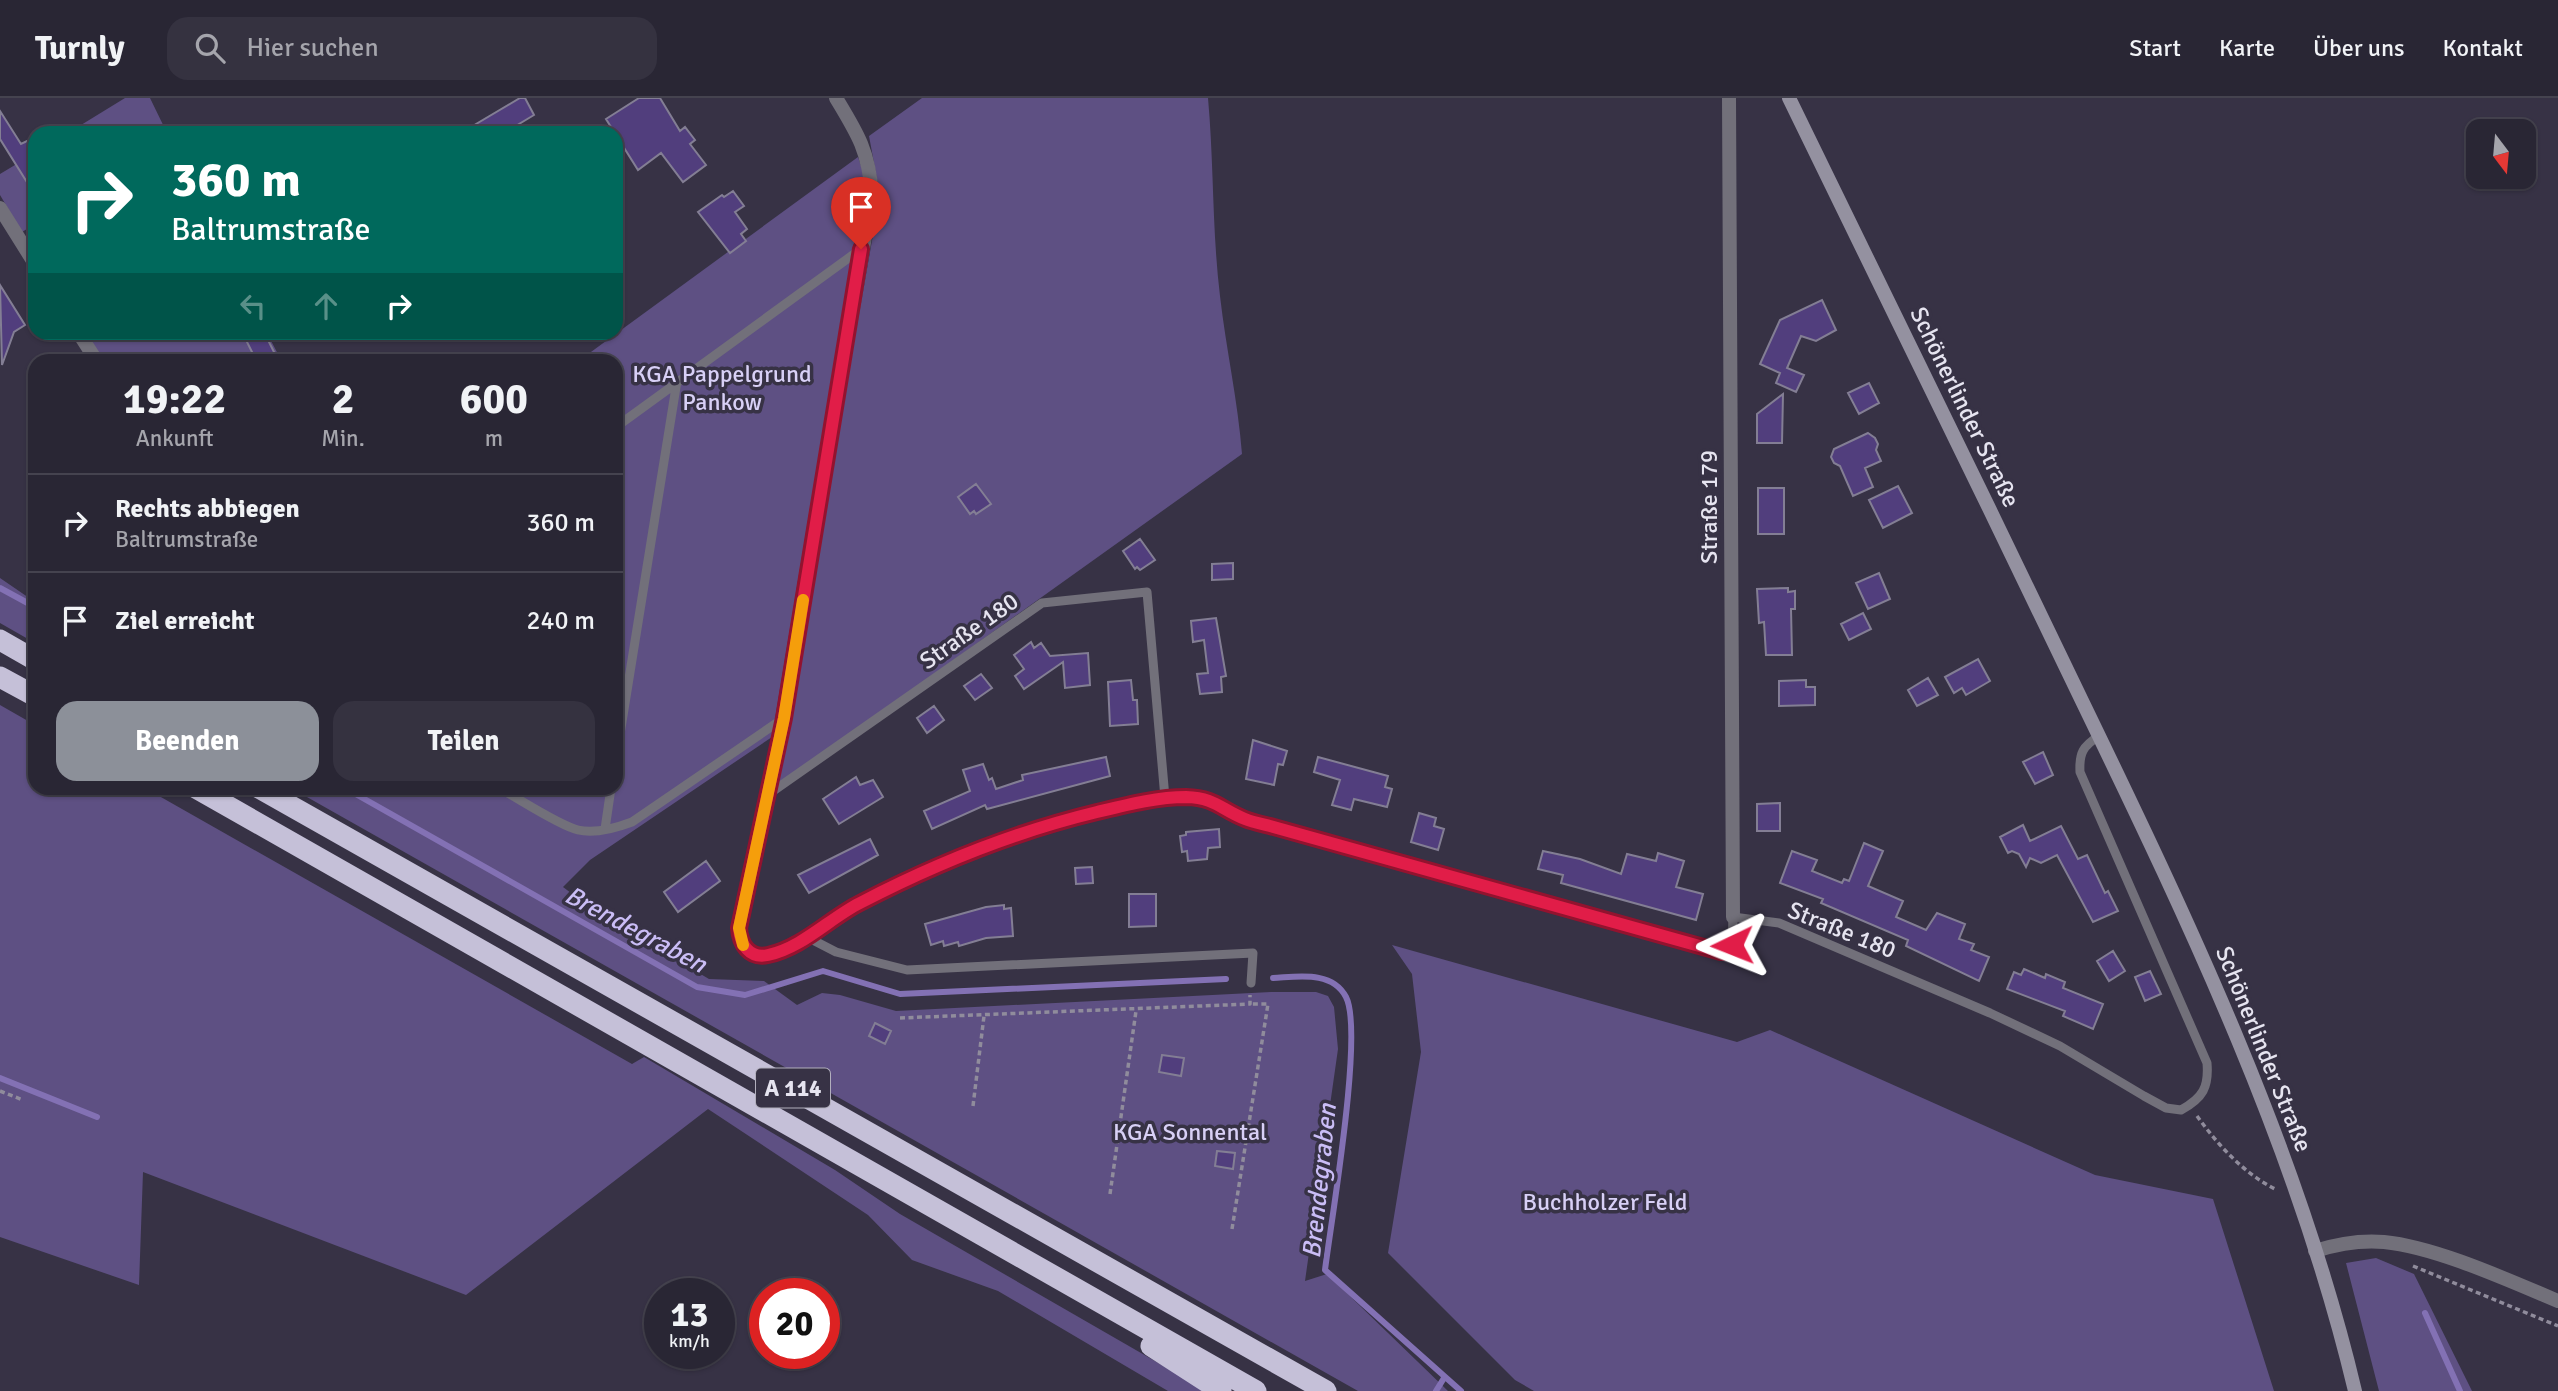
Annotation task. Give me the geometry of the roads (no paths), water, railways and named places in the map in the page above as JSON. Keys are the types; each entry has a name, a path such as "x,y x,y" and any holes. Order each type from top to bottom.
{"highway":[{"path":"0,640 28,656"},
{"path":"0,677 28,692"},
{"name":"A 114","path":"208,795 1256,1391"},
{"name":"A 114","path":"271,795 1326,1391"},
{"path":"888,1180 1221,1391"}],"main road":[{"name":"Schönerlinder Straße","path":"1789,98 2099,736 2218,991 2265,1108 2315,1251 2355,1391"}],"street":[{"path":"740,939 739,928 765,797 784,718 872,195 870,164 859,136 836,98"},
{"name":"Straße 179","path":"1729,98 1733,917"},
{"path":"0,208 28,253"},
{"path":"2315,1251 2338,1244 2384,1242 2405,1246 2503,1278 2558,1301"}],"lane":[{"path":"623,422 861,249"},
{"path":"623,717 677,381"},
{"name":"Straße 180","path":"765,797 1042,603 1147,592 1165,798"},
{"path":"512,795 576,830 605,830 632,822 784,718"},
{"name":"Straße 180","path":"1733,917 1779,923 1990,1013 2060,1046 2166,1108 2181,1110 2200,1096 2208,1081 2207,1063 2080,772 2079,755 2087,743 2099,736"},
{"path":"605,830 610,795"},
{"path":"740,939 745,948 754,954 766,956 807,937 857,904 990,842 1050,823 1165,798 1210,800 1244,819 1721,952 1727,951 1732,945 1733,917"},
{"path":"807,937 836,952 907,970 1253,953 1251,983"}],"waterway":[{"name":"Brendegraben","path":"0,588 28,603"},
{"name":"Brendegraben","path":"357,795 697,987 745,995 823,971 900,994 1226,979"},
{"name":"Brendegraben","path":"1273,978 1303,976 1332,982 1346,997 1351,1017 1349,1086 1325,1270 1461,1391"},
{"path":"0,1078 97,1117"},
{"path":"2425,1313 2460,1391"},
{"path":"1436,1391 1444,1378"}],"park label":[{"name":"KGA Pappelgrund Pankow","path":"722,388"},
{"name":"KGA Sonnental","path":"1190,1132"},
{"name":"Buchholzer Feld","path":"1605,1202"}]}
